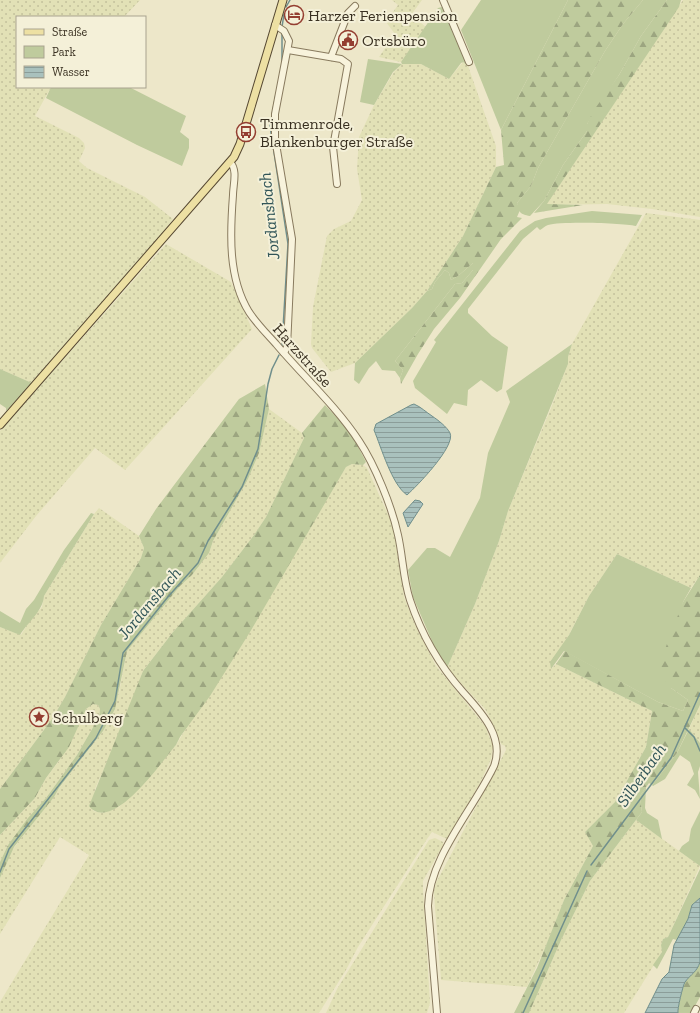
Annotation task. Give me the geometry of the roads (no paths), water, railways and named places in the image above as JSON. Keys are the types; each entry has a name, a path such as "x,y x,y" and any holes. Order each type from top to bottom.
{"main road":[{"path":"0,425 230,162 240,144 277,26 283,0"}],"street":[{"path":"443,0 469,62"},
{"path":"331,57 348,13 355,6"},
{"path":"277,26 284,31 289,41 274,123 275,138 292,239 287,347 284,353"},
{"path":"288,50 344,60 348,64 349,68 334,137 333,158 337,184"},
{"name":"Harzstraße","path":"230,162 234,170 231,223 232,249 238,286 250,313 347,425 364,448 392,513 408,593 424,632 444,668 488,723 494,736 498,751 491,773 439,862 428,890 437,1013"}],"water":[{"path":"414,404 445,426 450,433 450,439 442,456 407,495 396,483 374,430 376,424"},
{"path":"415,500 420,501 423,504 408,527 403,513"},
{"path":"700,898 700,962 696,971 684,984 678,1013 645,1013 662,979 669,972 674,945 688,919 692,905"}],"waterway":[{"name":"Jordansbach","path":"286,7 290,0"},
{"name":"Jordansbach","path":"282,27 284,14"},
{"name":"Jordansbach","path":"282,32 282,64"},
{"name":"Jordansbach","path":"276,94 270,126 288,244 282,346"},
{"name":"Jordansbach","path":"0,872 9,849 96,738 115,701 123,653 167,598 198,563 208,541 242,487 258,449 268,384 272,369 279,355"},
{"name":"Silberbach","path":"591,865 671,758 700,693"},
{"path":"685,728 694,737 700,751"},
{"name":"Silberbach","path":"523,1013 587,871"}],"place":[{"name":"Harzer Ferienpension","path":"294,15"},
{"name":"Ortsbüro","path":"348,40"},
{"name":"Timmenrode, Blankenburger Straße","path":"246,132"},
{"name":"Schulberg","path":"39,717"}]}
